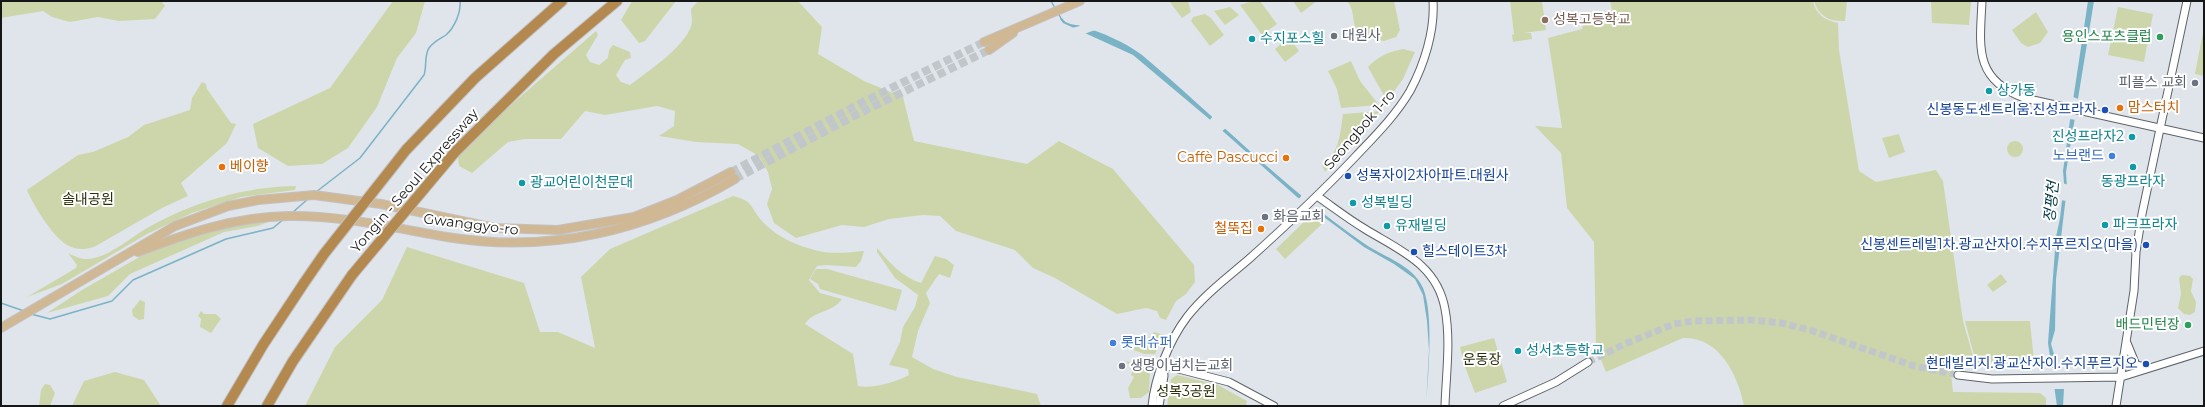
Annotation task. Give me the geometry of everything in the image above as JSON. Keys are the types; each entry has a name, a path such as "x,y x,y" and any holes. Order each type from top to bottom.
{"highway":[{"name":"Yongin - Seoul Expressway","path":"227,406 263,345 324,254 406,150 475,78 562,1"},
{"name":"Yongin - Seoul Expressway","path":"267,406 293,361 352,275 455,152 554,54 617,1"}],"main road":[{"path":"984,42 1080,1"},
{"path":"989,50 1029,22"},
{"name":"Gwanggyo-ro","path":"733,175 708,193 653,217 606,232 555,241 515,244 481,241 314,216 274,216 213,225 128,255 152,238 201,215 235,205 280,198 324,196 380,204 495,228 558,230 634,216 676,200 733,175"},
{"path":"1,328 128,255"}],"street":[{"name":"Seongbok 1-ro","path":"1163,365 1177,334 1196,306 1304,210 1366,146 1401,104 1410,90 1428,43 1432,24 1433,1"},
{"path":"1982,1 1979,30 1980,49 1984,63 1993,79 2007,92 2020,97 2204,138"},
{"path":"2116,406 2134,291 2136,252 2142,214 2187,1"},
{"path":"1315,198 1362,228 1412,256 1427,270 1434,280 1444,302 1448,333 1445,406"},
{"path":"2126,342 2133,362 2136,365 2149,368"},
{"path":"1958,375 1992,379 2078,379 2121,377 2204,351"},
{"path":"1503,406 1556,382 1588,362"},
{"path":"1152,406 1158,374 1163,365"},
{"path":"1158,406 1164,376 1163,365"},
{"path":"1163,365 1229,382 1274,406"}],"green space":[{"path":"1,1 161,1 165,6 155,19 119,21 98,17 70,22 52,17 43,11 1,18"},
{"path":"393,1 425,1 416,33 397,58 377,107 348,148 322,164 288,166 258,148 253,124 330,88"},
{"path":"632,1 676,1 645,41 639,43 621,20"},
{"path":"698,1 798,1 822,27 818,54 864,81 903,97 914,141 1027,164 1059,141 1113,169 1194,265 1195,282 1186,294 1176,301 1166,320 1160,318 1157,311 1146,308 1117,314 1055,278 1033,268 1015,250 956,231 940,216 923,215 889,219 864,227 842,225 796,238 774,223 767,204 772,189 768,172 759,156 738,144 696,142 659,136 674,126 675,111 657,106 605,115 585,111 561,139 525,139 508,142 472,173 459,166 458,156 504,111 596,31 598,35 586,55 590,62 599,65 608,58 609,50 613,45 630,52 631,58 625,60 616,75 621,82 630,85 657,65 684,38 690,30 692,21 691,9"},
{"path":"1169,1 1188,1 1191,12 1182,18"},
{"path":"1253,1 1260,1 1277,24 1262,35 1240,5"},
{"path":"1293,1 1317,1 1301,13"},
{"path":"1347,1 1394,1 1400,30 1396,37 1384,41 1359,37 1355,26 1352,9"},
{"path":"1510,1 1542,1 1546,30 1524,33 1531,33 1532,39 1513,42 1512,35 1514,34"},
{"path":"1610,1 1813,1 1816,10 1822,16 1838,23 1839,50 1859,171 1876,182 1936,170 1943,181 1963,321 1976,367 1950,362 1953,392 2040,393 2046,398 2046,406 1744,406 1737,382 1732,370 1725,360 1717,350 1707,343 1696,339 1683,338 1606,372 1596,348 1594,242 1567,208 1561,153 1535,126 1562,128 1548,38 1582,29 1585,18 1590,14 1612,10"},
{"path":"1814,1 1847,2 1845,21 1825,17 1818,11"},
{"path":"1931,1 1971,2 1969,25 1932,23"},
{"path":"1230,7 1239,15 1225,25 1214,11"},
{"path":"2118,7 2153,14 2144,62 2108,55"},
{"path":"2036,12 2048,32 2040,43 2028,47 2021,43 2012,30"},
{"path":"1205,14 1211,18 1224,35 1210,46 1191,21 1193,17"},
{"path":"2204,27 2204,76 2195,74"},
{"path":"1289,37 1299,51 1285,62 1275,49"},
{"path":"1403,49 1415,52 1403,79 1387,101 1368,67 1384,55"},
{"path":"1351,61 1360,81 1379,105 1341,108 1337,89 1328,71"},
{"name":"솔내공원","path":"202,82 206,84 207,89 231,123 236,124 227,143 181,183 188,196 162,208 94,247 77,249 70,247 62,241 44,220 27,190 78,155 93,152 128,137 144,125 190,110 192,98"},
{"path":"1380,111 1325,172 1322,165 1328,160 1336,148 1340,135 1343,114"},
{"path":"1899,134 1905,152 1889,158 1882,138"},
{"path":"2012,141 2018,141 2023,146 2021,155 2018,157 2012,157 2007,152 2007,146"},
{"path":"296,186 295,190 241,197 192,213 147,234 62,284 27,297 76,268 77,265 68,253 84,259 91,259 108,253 147,228 165,219 201,204 257,189"},
{"path":"733,196 748,202 768,227 782,237 799,245 829,253 864,251 861,261 856,267 826,265 817,266 809,280 820,293 842,299 834,307 813,316 805,324 853,354 858,386 870,387 884,384 909,375 908,369 889,365 900,342 903,327 915,307 918,295 895,278 877,252 877,248 902,273 921,283 935,256 946,259 954,265 950,278 939,274 926,293 930,303 918,331 912,357 933,369 957,377 1037,394 1041,406 305,406 335,347 382,300 407,247 524,283 540,332 558,332 595,348 581,277 610,249"},
{"path":"1311,215 1322,224 1285,259 1276,249"},
{"path":"273,220 258,226 224,232 130,274 108,296 47,313 82,290 155,248 221,227"},
{"path":"816,269 827,269 902,290 896,311 820,289 818,284 810,279"},
{"path":"2001,274 2007,282 1993,292 1987,285"},
{"path":"2182,275 2190,276 2193,279 2191,291 2196,302 2195,312 2190,315 2184,314 2178,308 2181,294 2179,278"},
{"path":"140,300 145,302 144,319 139,320 133,316 132,310"},
{"path":"201,311 204,314 216,314 221,319 211,333 200,327 201,319 198,316"},
{"path":"1965,321 2030,321 2034,361 1976,363"},
{"path":"1154,332 1164,335 1155,354 1144,354 1126,347 1128,343 1150,337"},
{"name":"운동장","path":"1494,338 1507,382 1475,393 1464,364 1460,347"},
{"path":"1126,361 1144,366 1150,372 1149,392 1141,398 1130,398 1128,388 1134,377 1131,375 1132,371"},
{"path":"115,372 144,380 161,406 72,406 84,381"},
{"name":"성복3공원","path":"1177,375 1218,385 1247,401 1246,406 1167,406 1171,379"},
{"path":"45,384 50,385 55,393 50,406 39,406 41,390"}],"water":[{"name":"정평천","path":"2088,1 2094,1 2066,172 2067,188 2056,279 2055,330 2051,344 2064,389 2063,406 2057,406 2048,343 2056,237 2064,183 2063,171"},
{"path":"1062,18 1068,23 1081,26 1113,38 1142,55 1277,175 1333,221 1369,247 1402,265 1416,277 1421,284 1428,309 1430,343 1426,406 1429,350 1427,321 1423,295 1415,279 1394,264 1364,247 1297,197 1208,118 1133,55 1063,23 1060,19"}],"pier":[{"path":"1084,25 1098,29 1084,34 1068,29"},
{"path":"2073,97 2081,100 2077,120 2069,119"},
{"path":"1213,116 1226,128 1221,132 1209,121"},
{"path":"2062,183 2069,185 2067,201 2060,200"},
{"path":"1302,195 1319,209 1315,213 1298,200"},
{"path":"2049,365 2054,369 2060,368 2065,389 2052,389"}],"waterway":[{"path":"316,192 360,158 424,75 427,51 437,40 446,35 455,24 460,1"},
{"path":"1051,1 1055,8"},
{"path":"1058,13 1062,20"},
{"path":"292,213 309,198"},
{"path":"31,314 50,319 112,301 133,280 226,239 273,228 284,219"},
{"path":"1,303 24,311"}],"tunnel":[{"path":"731,172 855,106 984,42"},
{"path":"735,179 858,114 989,50"},
{"path":"1588,362 1627,343 1674,324 1693,321 1752,320 1781,323 1810,330 1914,366 1958,375"}],"place":[{"name":"성복고등학교","path":"1545,20"},
{"name":"대원사","path":"1334,36"},
{"name":"용인스포츠클럽","path":"2160,37"},
{"name":"수지포스힐","path":"1252,39"},
{"name":"피플스 교회","path":"2195,83"},
{"name":"상가동","path":"1989,91"},
{"name":"맘스터치","path":"2120,108"},
{"name":"신봉동도센트리움.진성프라자","path":"2105,110"},
{"name":"진성프라자2","path":"2132,137"},
{"name":"노브랜드","path":"2112,156"},
{"name":"Caffè Pascucci","path":"1286,158"},
{"name":"베이향","path":"222,167"},
{"name":"동광프라자","path":"2133,167"},
{"name":"성복자이2차아파트.대원사","path":"1348,176"},
{"name":"광교어린이천문대","path":"522,183"},
{"name":"성복빌딩","path":"1353,203"},
{"name":"화음교회","path":"1265,217"},
{"name":"파크프라자","path":"2105,225"},
{"name":"유재빌딩","path":"1387,226"},
{"name":"철뚝집","path":"1261,229"},
{"name":"신봉센트레빌1차.광교산자이.수지푸르지오(마을)","path":"2146,245"},
{"name":"힐스테이트3차","path":"1414,252"},
{"name":"배드민턴장","path":"2188,325"},
{"name":"롯데슈퍼","path":"1113,343"},
{"name":"성서초등학교","path":"1518,351"},
{"name":"현대빌리지.광교산자이.수지푸르지오","path":"2146,364"},
{"name":"생명이넘치는교회","path":"1122,366"}]}
